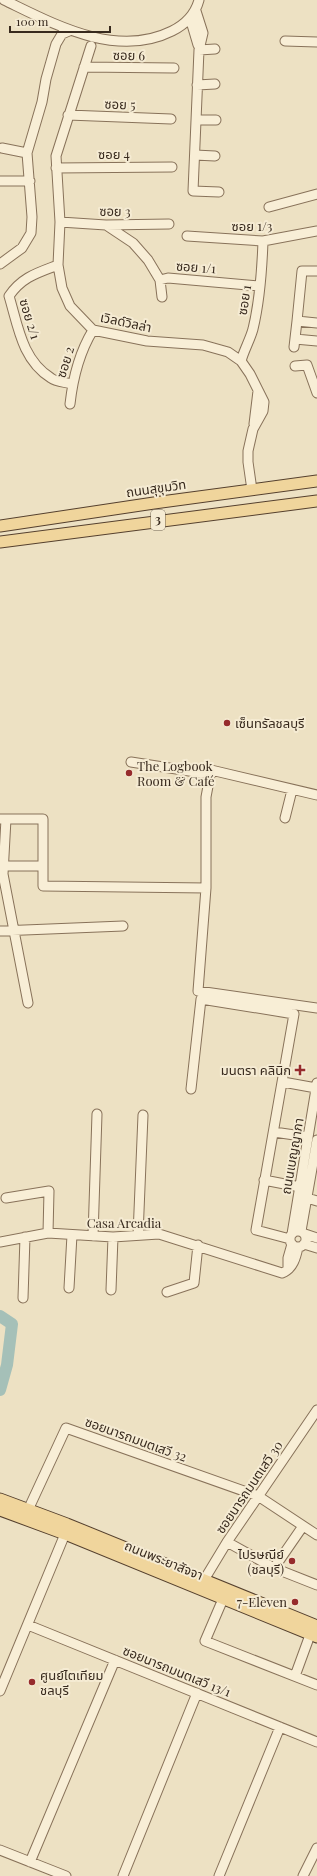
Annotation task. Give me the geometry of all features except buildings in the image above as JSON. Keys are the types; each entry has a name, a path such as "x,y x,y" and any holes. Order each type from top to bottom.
{"main road":[{"name":"ถนนสุขุมวิท","path":"0,526 317,481"},
{"path":"281,486 288,495 284,505"},
{"name":"3","path":"0,542 317,501"},
{"name":"ถนนพระยาสัจจา","path":"0,1499 204,1580 315,1632"},
{"name":"ถนนพระยาสัจจา","path":"0,1510 65,1534 223,1599 315,1632"}],"street":[{"path":"4,0 69,31 113,41 143,41 178,28 193,14 199,0"},
{"path":"193,14 203,33 199,50 193,191 219,192"},
{"path":"0,264 22,248 31,233 32,216 27,152 42,102 46,79 56,44 62,34 69,31"},
{"path":"286,41 317,42"},
{"name":"เวิลด์วิลล่า","path":"91,46 56,156 60,222 58,265 62,288 70,306 93,330 147,341 203,345 228,352 241,361 258,390 248,462 252,490"},
{"path":"199,50 216,49"},
{"name":"ซอย 6","path":"84,67 174,68"},
{"path":"198,85 216,84"},
{"name":"ซอย 5","path":"68,115 171,119"},
{"path":"196,120 216,120"},
{"path":"2,148 27,152"},
{"path":"195,155 215,156"},
{"name":"ซอย 4","path":"56,168 172,167"},
{"path":"0,181 30,181"},
{"path":"269,207 317,194"},
{"name":"ซอย 3","path":"60,222 169,224"},
{"name":"ซอย 1/1","path":"106,224 133,243 148,260 160,280 168,278 260,286"},
{"name":"ซอย 1/3","path":"187,236 263,241 317,231"},
{"name":"ซอย 1","path":"241,361 252,330 260,286 263,241"},
{"name":"ซอย 2/1","path":"58,265 27,278 16,285 9,296 24,348 34,364 52,379 72,384"},
{"path":"317,271 302,271 295,343 317,342"},
{"path":"160,280 162,297"},
{"path":"297,321 317,323"},
{"name":"ซอย 2","path":"70,404 72,384 82,347 93,330"},
{"path":"295,366 307,365 317,393"},
{"path":"131,762 202,773 211,770 317,795"},
{"path":"211,770 206,797 206,888 198,991 317,1008"},
{"path":"284,818 292,790"},
{"path":"28,1003 3,874 3,819 44,818 43,886 206,888"},
{"path":"3,866 43,866"},
{"path":"0,931 124,926"},
{"path":"191,1089 201,999 294,1014 256,1230 317,1248"},
{"path":"283,1082 317,1086"},
{"name":"ถนนเบญญาภา","path":"317,1086 314,1123 308,1137 300,1187 295,1242 306,1240 303,1233 307,1198 316,1153 317,1140"},
{"path":"93,1236 97,1114"},
{"path":"138,1235 143,1115"},
{"path":"274,1132 308,1137"},
{"path":"264,1180 300,1187"},
{"path":"6,1198 49,1191 48,1233"},
{"path":"307,1198 317,1201"},
{"path":"295,1242 296,1231 317,1238"},
{"name":"Casa Arcadia","path":"0,1242 48,1233 113,1238 159,1234 282,1272 296,1261 295,1242"},
{"path":"69,1288 72,1235"},
{"path":"23,1298 25,1237"},
{"path":"111,1290 113,1238"},
{"path":"167,1292 194,1283 198,1245"},
{"name":"ซอยนารถมนตเสวี 30","path":"204,1580 227,1542 258,1496 314,1420 317,1410"},
{"name":"ซอยนารถมนตเสวี 32","path":"28,1510 66,1428 258,1496"},
{"path":"258,1496 317,1535"},
{"path":"274,1568 303,1526"},
{"path":"0,1691 65,1534"},
{"path":"227,1542 274,1568 317,1585"},
{"path":"223,1599 205,1641 317,1685"},
{"name":"ซอยนารถมนตเสวี 13/1","path":"28,1626 317,1742"},
{"path":"294,1676 315,1632"},
{"path":"30,1862 115,1660"},
{"path":"124,1876 197,1693"},
{"path":"219,1876 280,1727"},
{"path":"303,1876 317,1848"},
{"path":"0,1850 66,1876"}],"waterway":[{"path":"0,1316 12,1324 7,1365 0,1390"}],"place":[{"name":"เซ็นทรัลชลบุรี","path":"227,723"},
{"name":"The Logbook Room & Café","path":"129,773"},
{"name":"มนตรา คลินิก","path":"300,1070"},
{"name":"ไปรษณีย์ (ชลบุรี)","path":"292,1561"},
{"name":"7-Eleven","path":"295,1602"},
{"name":"ศูนย์ไตเทียม ชลบุรี","path":"32,1682"}]}
